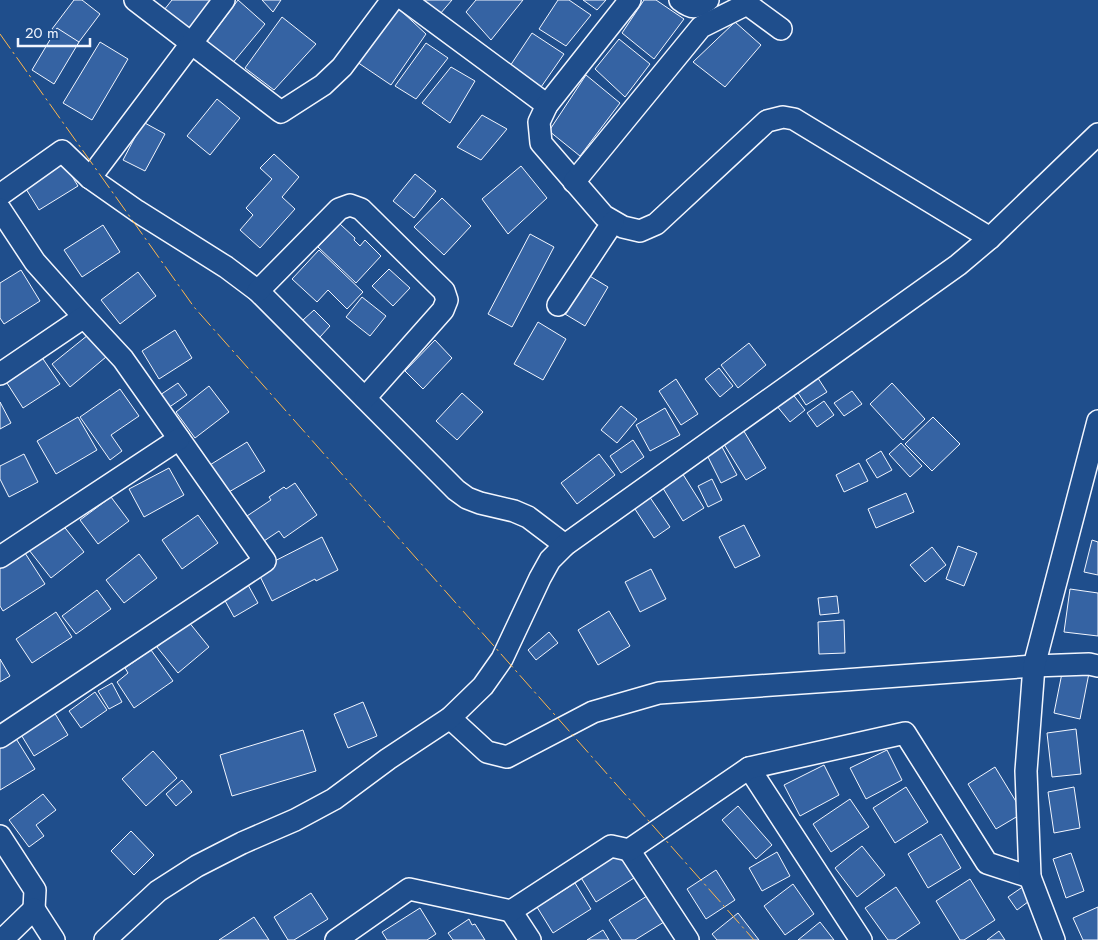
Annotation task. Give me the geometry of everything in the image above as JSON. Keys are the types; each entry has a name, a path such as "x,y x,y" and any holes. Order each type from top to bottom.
{"street":[{"path":"135,0 281,112 323,85 342,67 392,0"},
{"path":"90,178 224,0"},
{"path":"405,0 547,105"},
{"path":"630,0 547,105 540,122 541,143 604,216 613,222 623,227 640,230 656,224 767,121 783,117 794,119 990,238"},
{"path":"680,0 688,6 697,7 708,0"},
{"path":"574,182 701,27 747,4 781,29"},
{"path":"105,940 158,891 198,866 242,843 295,820 334,799 388,759 450,718 483,686 502,659 540,578 550,560 565,545 958,265 990,238 1098,134"},
{"path":"0,195 62,151 90,178 138,211 226,266 258,291 456,490 467,498 514,511 528,517 565,545"},
{"path":"258,291 339,209 350,205 360,209 444,290 447,300 443,310 365,398"},
{"path":"0,209 35,262 123,359 265,561 0,737"},
{"path":"558,305 613,222"},
{"path":"0,374 84,317"},
{"path":"1054,940 1030,876 1026,771 1034,666 1098,420"},
{"path":"0,557 178,439"},
{"path":"450,718 487,752 506,757 593,712 659,693 1034,666 1089,664 1098,666"},
{"path":"629,850 749,768 905,733 987,863 1030,876"},
{"path":"749,768 861,940"},
{"path":"0,836 36,890 34,909 54,940"},
{"path":"336,940 409,890 511,911 611,846 629,850 688,940"},
{"path":"2,940 34,909"},
{"path":"511,911 530,940"}],"building":[{"path":"74,0 82,0 100,14 76,46 52,29"},
{"path":"172,0 212,0 190,30 164,10"},
{"path":"238,0 265,24 231,65 203,47"},
{"path":"262,0 281,0 273,12"},
{"path":"420,0 452,0 440,14"},
{"path":"476,0 523,0 491,40 466,12"},
{"path":"558,0 569,0 591,15 566,46 539,29"},
{"path":"583,0 606,0 597,10"},
{"path":"644,0 656,0 684,19 654,59 622,33"},
{"path":"399,9 426,34 391,85 357,62"},
{"path":"282,17 316,44 274,90 245,68"},
{"path":"735,22 761,45 725,87 693,62"},
{"path":"57,28 79,42 54,84 32,70"},
{"path":"532,33 564,54 539,90 508,69"},
{"path":"619,39 650,64 625,97 595,69"},
{"path":"100,42 128,59 92,120 63,103"},
{"path":"426,43 448,58 416,99 395,86"},
{"path":"451,67 475,81 450,123 422,103"},
{"path":"586,75 620,103 580,156 549,131"},
{"path":"217,99 240,118 210,155 187,136"},
{"path":"482,115 507,129 481,160 457,147"},
{"path":"143,122 165,134 145,171 123,160"},
{"path":"274,154 299,177 282,197 295,209 260,248 240,230 253,215 246,208 272,179 260,168"},
{"path":"62,160 78,186 39,210 23,184"},
{"path":"521,166 547,198 508,234 482,199"},
{"path":"415,174 436,191 414,218 393,201"},
{"path":"442,198 471,226 444,255 414,227"},
{"path":"340,224 355,238 354,240 360,246 365,240 381,256 356,283 318,247"},
{"path":"103,225 120,252 82,277 64,250"},
{"path":"530,234 554,247 512,327 488,314"},
{"path":"319,250 363,292 347,309 328,290 317,302 292,279"},
{"path":"389,269 410,288 393,306 372,286"},
{"path":"21,270 40,301 4,324 0,318 0,283"},
{"path":"138,272 156,296 120,324 101,300"},
{"path":"583,272 608,287 585,326 560,311"},
{"path":"362,297 386,316 370,336 346,317"},
{"path":"314,310 330,326 320,337 303,320"},
{"path":"538,322 566,339 543,380 514,364"},
{"path":"175,330 192,358 159,379 142,351"},
{"path":"88,335 106,357 70,387 52,364"},
{"path":"435,340 452,358 423,389 405,371"},
{"path":"749,343 766,365 738,388 721,365"},
{"path":"41,356 60,384 23,408 5,380"},
{"path":"719,368 733,386 720,397 705,379"},
{"path":"816,375 827,392 806,405 795,388"},
{"path":"676,379 698,414 681,425 659,391"},
{"path":"178,383 187,395 168,408 160,395"},
{"path":"892,383 925,419 903,440 870,404"},
{"path":"209,386 229,412 195,438 176,412"},
{"path":"788,388 805,410 790,422 772,400"},
{"path":"120,389 139,416 111,435 122,451 110,460 80,417"},
{"path":"852,391 862,404 844,416 834,403"},
{"path":"462,393 483,412 457,440 436,421"},
{"path":"824,401 834,415 817,427 807,413"},
{"path":"0,402 11,423 0,429"},
{"path":"621,406 637,419 617,443 601,430"},
{"path":"665,408 680,435 650,451 636,425"},
{"path":"78,417 97,450 56,474 37,441"},
{"path":"933,417 960,444 932,471 905,444"},
{"path":"742,428 766,468 746,480 722,441"},
{"path":"633,440 644,457 621,473 610,456"},
{"path":"247,442 265,471 222,496 205,468"},
{"path":"901,443 922,466 910,477 889,454"},
{"path":"722,447 737,475 721,483 707,455"},
{"path":"881,451 892,470 877,478 866,460"},
{"path":"24,454 38,482 9,497 0,479 0,466"},
{"path":"599,454 615,475 577,504 561,483"},
{"path":"859,463 868,481 844,492 836,475"},
{"path":"169,468 184,495 144,517 129,489"},
{"path":"679,468 704,508 683,521 658,480"},
{"path":"712,479 722,500 708,507 698,486"},
{"path":"295,483 317,515 284,538 279,531 261,543 252,530 255,527 247,516 271,500 269,497 284,487 286,489"},
{"path":"647,493 670,527 654,538 631,503"},
{"path":"906,493 914,512 876,528 868,509"},
{"path":"111,497 129,521 98,544 80,520"},
{"path":"198,515 218,543 182,569 162,540"},
{"path":"62,524 84,552 51,578 29,550"},
{"path":"744,525 760,556 735,568 719,537"},
{"path":"322,537 338,570 316,581 315,579 272,601 257,570"},
{"path":"1092,540 1098,542 1098,575 1084,572"},
{"path":"958,546 977,553 964,586 946,579"},
{"path":"932,547 946,565 925,582 910,565"},
{"path":"25,553 45,584 3,611 0,606 0,568"},
{"path":"139,554 157,578 124,603 106,580"},
{"path":"651,569 666,599 640,612 625,582"},
{"path":"247,583 258,603 234,617 223,597"},
{"path":"1070,589 1098,593 1098,636 1064,632"},
{"path":"97,590 111,609 76,634 62,616"},
{"path":"837,596 839,613 820,615 818,598"},
{"path":"609,611 630,646 598,665 578,630"},
{"path":"56,612 72,637 32,663 16,639"},
{"path":"844,620 845,653 819,654 818,622"},
{"path":"188,621 209,647 178,673 157,647"},
{"path":"549,632 558,643 536,660 528,650"},
{"path":"151,650 173,681 134,708 117,682 128,673 125,668"},
{"path":"0,659 10,676 0,682"},
{"path":"1063,668 1089,673 1080,719 1054,713"},
{"path":"112,683 122,702 109,709 98,691"},
{"path":"95,692 107,710 81,728 69,711"},
{"path":"363,702 377,736 348,748 334,714"},
{"path":"54,712 68,735 34,756 20,733"},
{"path":"1076,729 1081,774 1052,777 1047,733"},
{"path":"303,730 316,771 232,796 220,755"},
{"path":"15,737 35,769 0,790 0,746"},
{"path":"887,750 902,780 866,799 850,768"},
{"path":"153,751 177,778 146,806 122,779"},
{"path":"824,765 839,795 800,816 784,785"},
{"path":"995,767 1023,813 996,829 968,784"},
{"path":"182,780 192,792 176,806 166,794"},
{"path":"906,787 928,822 895,843 873,808"},
{"path":"1074,787 1080,828 1054,833 1048,792"},
{"path":"43,794 56,810 36,825 44,836 29,847 9,820"},
{"path":"850,799 869,827 831,852 813,824"},
{"path":"738,806 772,845 756,859 722,820"},
{"path":"131,831 154,855 134,875 111,851"},
{"path":"941,834 961,868 928,888 908,854"},
{"path":"862,846 885,875 857,897 835,868"},
{"path":"618,852 634,878 596,902 580,876"},
{"path":"777,852 790,876 762,891 749,868"},
{"path":"1071,853 1084,891 1066,898 1053,859"},
{"path":"716,870 735,900 706,919 687,889"},
{"path":"970,879 995,920 964,940 960,940 936,901"},
{"path":"575,883 591,909 553,933 537,907"},
{"path":"793,884 814,914 785,935 764,906"},
{"path":"1024,886 1032,899 1017,910 1008,897"},
{"path":"896,887 920,923 895,940 888,940 865,908"},
{"path":"311,893 328,919 294,940 288,940 274,917"},
{"path":"647,896 664,922 635,940 622,940 609,920"},
{"path":"1098,907 1098,940 1083,940 1073,918"},
{"path":"420,908 436,934 427,940 387,940 382,932"},
{"path":"738,913 759,940 717,940 712,934"},
{"path":"254,917 269,940 219,940"},
{"path":"469,919 472,925 475,924 485,940 453,940 448,933"},
{"path":"820,922 834,940 798,940"},
{"path":"603,930 609,940 587,940"},
{"path":"999,931 1005,940 987,940"}],"power":[{"path":"0,34 194,307 754,940"}]}
